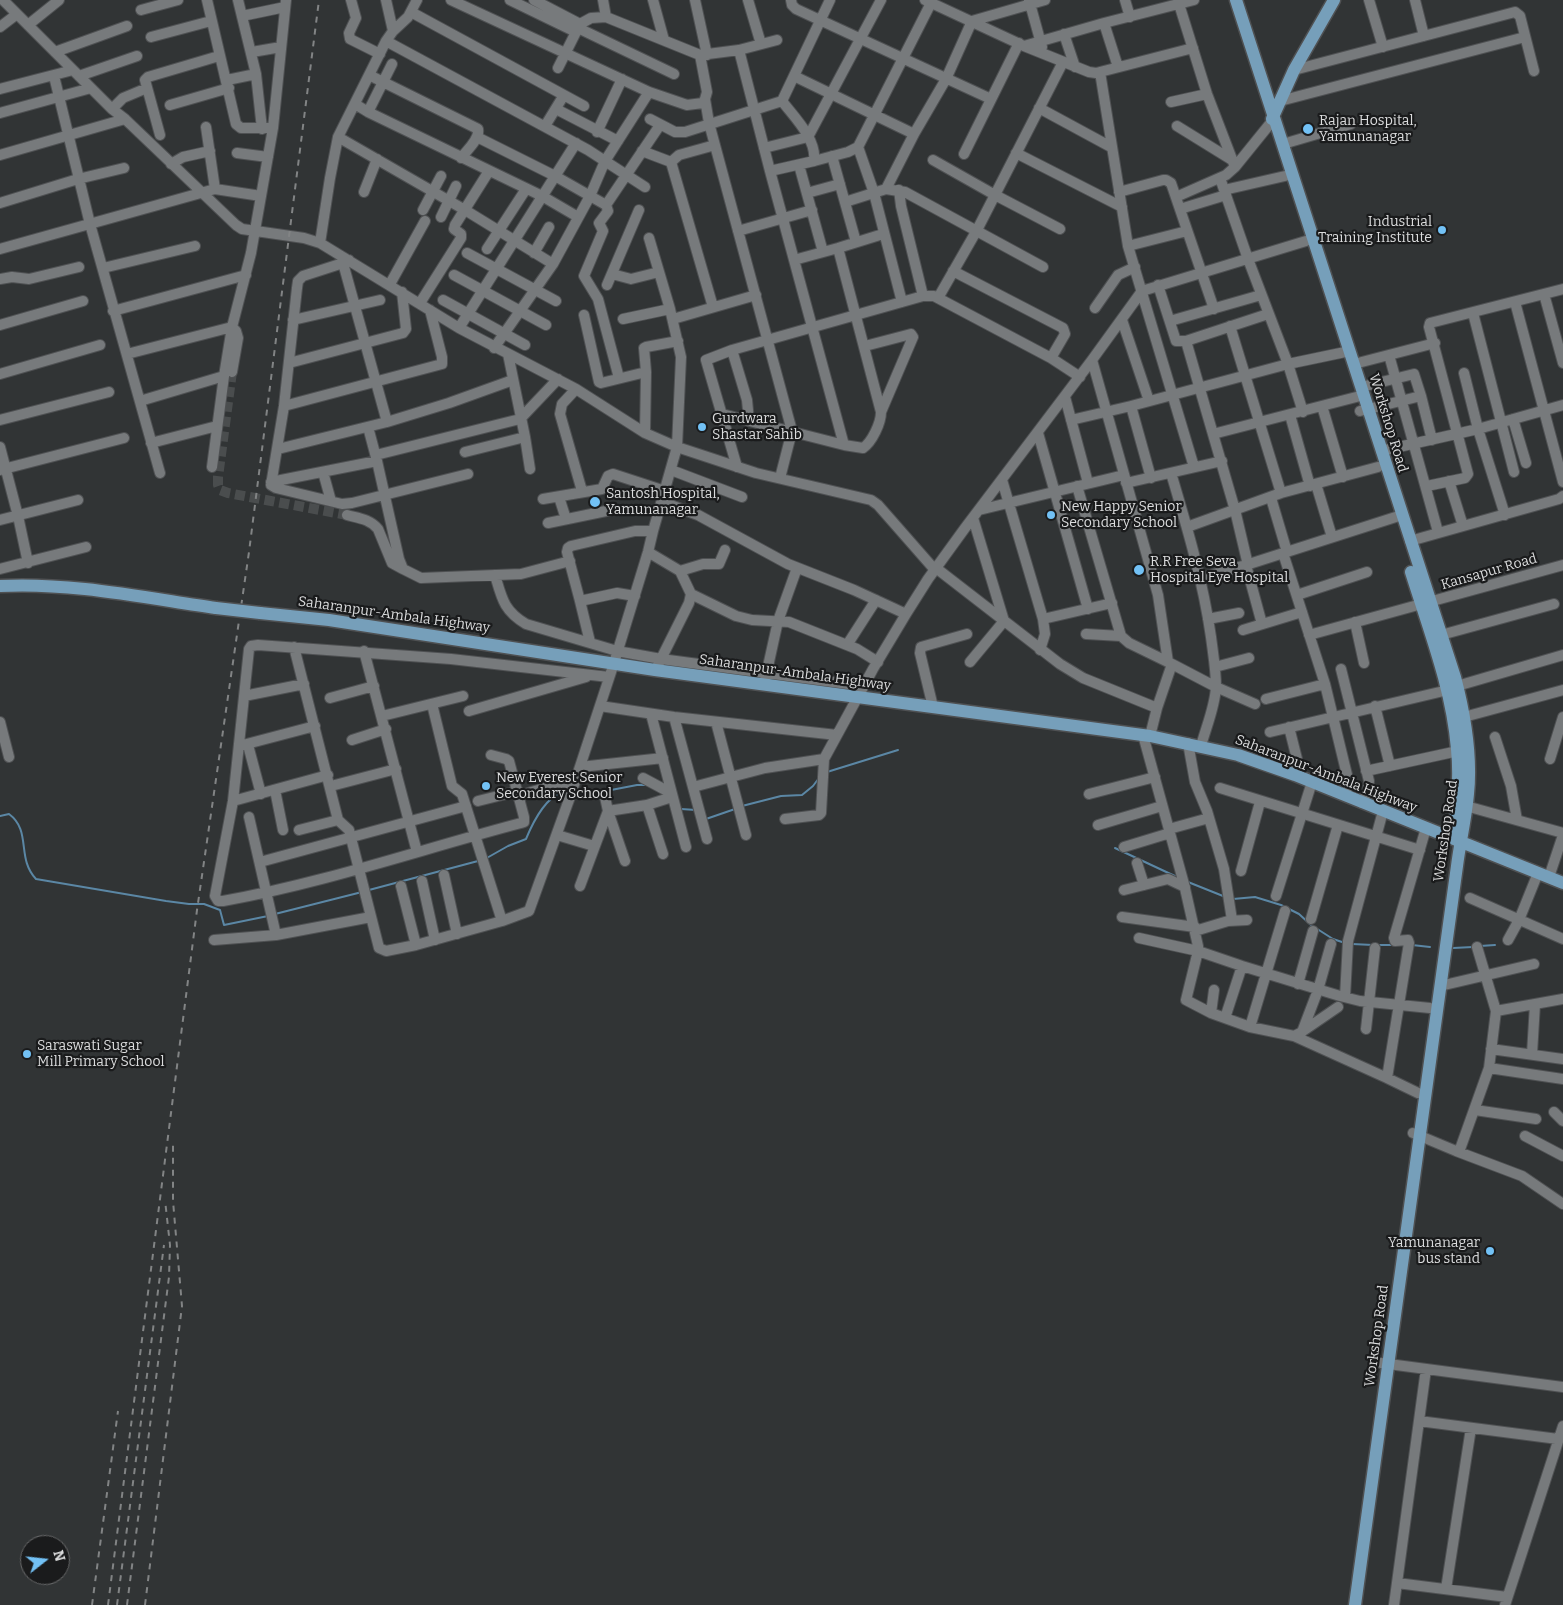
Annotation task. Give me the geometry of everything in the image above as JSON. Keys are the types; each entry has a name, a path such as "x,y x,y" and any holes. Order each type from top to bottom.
{"main road":[{"name":"Workshop Road","path":"1228,0 1271,120 1283,144 1346,352 1354,364 1378,467 1410,541 1426,604 1441,636 1452,688 1458,751 1456,841 1440,986 1416,1134 1355,1605"},
{"name":"Workshop Road","path":"1236,0 1271,120 1285,176 1360,393"},
{"path":"1271,120 1294,70 1334,0"},
{"name":"Workshop Road","path":"1364,410 1381,452 1398,516 1452,688 1464,717 1470,767 1466,806 1456,841 1430,1008 1418,1094 1416,1134"},
{"name":"Saharanpur-Ambala Highway","path":"0,586 20,585 70,588 216,608 330,620 616,657 658,665 860,692 932,707 1147,735 1238,755 1295,775 1563,883"},
{"name":"Workshop Road","path":"1347,1605 1385,1364"}],"street":[{"path":"3,0 112,109 125,119 236,226 242,229 304,238 320,243 346,261 390,284 459,328 494,348 576,389 645,433 677,447 737,467 871,500 878,505 936,569 1040,650 1083,678 1157,708"},
{"path":"141,10 178,0"},
{"path":"206,0 219,56 228,84 236,124 241,128 267,128"},
{"path":"212,467 228,374 232,328 256,231 268,157 267,128 252,52 238,0"},
{"path":"351,0 356,18 349,33 350,39 380,54"},
{"path":"386,0 393,31"},
{"path":"320,243 338,137 386,41 411,12 417,0"},
{"path":"451,0 622,80 649,92 687,105 703,103 707,92 694,0"},
{"path":"510,0 578,28 674,74"},
{"path":"534,0 578,28"},
{"path":"602,0 606,17"},
{"path":"653,0 664,40"},
{"path":"748,0 761,44"},
{"path":"791,0 796,10 991,99"},
{"path":"764,148 808,137 880,0"},
{"path":"886,189 914,134 946,79 972,21 1030,2 1045,0"},
{"path":"1125,0 1130,17"},
{"path":"1021,44 1040,41 1130,17 1173,3 1194,0"},
{"path":"1369,0 1383,47"},
{"path":"1415,0 1424,36"},
{"path":"28,25 57,1"},
{"path":"650,119 660,125 680,132 782,101 828,1"},
{"path":"770,171 848,152 858,147 903,59 929,1 1021,44 1090,72 1100,72 1193,48"},
{"path":"1030,2 1044,54"},
{"path":"1173,3 1193,48 1207,94 1233,163"},
{"path":"242,16 286,4 281,47 267,128"},
{"path":"411,12 584,106"},
{"path":"1294,70 1515,12 1520,16 1534,71"},
{"path":"0,28 17,14"},
{"path":"558,68 578,28 590,18 606,17 703,55 739,50 777,40"},
{"path":"151,37 211,20"},
{"path":"1104,23 1118,67"},
{"path":"55,52 127,26"},
{"path":"1064,34 1075,67"},
{"path":"1280,101 1526,37"},
{"path":"386,41 576,143 645,187"},
{"path":"964,154 1021,44"},
{"path":"252,52 281,47"},
{"path":"739,50 844,445"},
{"path":"0,89 54,76 76,74 137,56"},
{"path":"160,135 145,80 148,77 219,56"},
{"path":"938,298 977,230 1063,62"},
{"path":"368,112 392,64"},
{"path":"1100,72 1128,246 1194,467"},
{"path":"170,105 256,74"},
{"path":"369,75 478,129 477,137 462,158"},
{"path":"54,76 90,224 160,473"},
{"path":"794,76 914,134"},
{"path":"597,132 622,80"},
{"path":"0,113 91,88"},
{"path":"112,109 124,98 146,88"},
{"path":"494,348 552,264 590,196 605,161 649,92"},
{"path":"1171,102 1207,94"},
{"path":"545,126 564,95"},
{"path":"705,99 715,146 792,431 780,478"},
{"path":"782,101 808,137 815,154 814,161"},
{"path":"355,104 542,196 578,217"},
{"path":"1039,108 1111,147"},
{"path":"556,109 618,142"},
{"path":"0,155 125,119"},
{"path":"1176,197 1220,178 1271,120"},
{"path":"1283,144 1351,124"},
{"path":"606,205 660,125"},
{"path":"1177,126 1233,163"},
{"path":"206,127 215,189"},
{"path":"338,137 465,210 552,264"},
{"path":"477,137 555,176 606,205 608,211 600,223 603,231 584,276 598,299 619,378"},
{"path":"459,328 576,143"},
{"path":"671,162 680,155 715,146"},
{"path":"858,147 874,193 902,302"},
{"path":"642,151 671,162"},
{"path":"171,164 183,157 210,152"},
{"path":"237,153 268,157"},
{"path":"1016,153 1122,207"},
{"path":"832,156 856,242"},
{"path":"364,192 377,159"},
{"path":"933,160 1060,230"},
{"path":"671,162 713,308"},
{"path":"799,165 823,252"},
{"path":"0,203 78,179 124,168"},
{"path":"420,304 461,238 461,234 454,227 489,171"},
{"path":"423,210 440,176"},
{"path":"1180,209 1225,193 1285,176"},
{"path":"1220,178 1261,295 1288,364 1303,412"},
{"path":"1119,192 1166,180 1171,183 1214,309"},
{"path":"807,194 840,184"},
{"path":"441,218 456,186"},
{"path":"0,249 215,189 261,196"},
{"path":"487,249 526,189"},
{"path":"845,202 886,189 898,190 910,194 1043,267"},
{"path":"898,190 923,296"},
{"path":"607,286 639,210"},
{"path":"738,231 812,210"},
{"path":"390,284 425,221"},
{"path":"534,253 549,227"},
{"path":"1128,246 1187,230"},
{"path":"794,260 884,234"},
{"path":"294,647 331,786 338,820 348,828 377,944 381,950 386,951 435,940 502,921 529,911 572,794 616,657 672,470 677,447 681,357 672,314 650,238"},
{"path":"785,819 819,815 821,813 824,759 860,692 906,614 976,514 1080,377 1142,290 1306,241"},
{"path":"102,268 195,246"},
{"path":"722,414 844,445 860,448 866,446 881,417 881,412 857,314 838,248"},
{"path":"467,254 556,301"},
{"path":"346,261 355,306 387,422"},
{"path":"346,261 300,278 293,320 278,449 271,482 272,487 342,504 468,474"},
{"path":"0,279 12,277 29,279 79,267"},
{"path":"1095,308 1118,275 1135,267"},
{"path":"953,271 1064,330 1065,334 1051,358"},
{"path":"612,274 631,279 659,272"},
{"path":"114,311 246,275"},
{"path":"454,275 546,325"},
{"path":"1158,285 1176,341 1186,341 1268,314"},
{"path":"1427,486 1465,478 1468,474 1429,327 1430,323 1563,289"},
{"path":"289,363 403,333 406,329 402,292"},
{"path":"1544,294 1563,363"},
{"path":"623,319 713,308 756,295"},
{"path":"1170,321 1261,295"},
{"path":"737,467 706,360 732,350 813,326 923,296 938,298 1051,358 1080,377"},
{"path":"293,320 380,300"},
{"path":"444,300 526,345"},
{"path":"0,325 83,301"},
{"path":"1515,302 1561,465 1563,482"},
{"path":"284,406 442,364 442,357 430,310"},
{"path":"1473,313 1514,472"},
{"path":"584,315 599,382 646,372"},
{"path":"1122,320 1149,401"},
{"path":"1230,326 1281,493"},
{"path":"126,354 232,328"},
{"path":"865,346 913,335 913,340 881,412"},
{"path":"645,433 646,372 644,353 646,347 678,341"},
{"path":"1186,341 1236,510 1247,565 1262,624"},
{"path":"1354,364 1434,343"},
{"path":"0,374 100,345"},
{"path":"732,350 747,400 749,420"},
{"path":"1071,420 1288,364 1346,352"},
{"path":"508,354 530,469"},
{"path":"1389,355 1427,486 1438,532"},
{"path":"1092,360 1158,595 1170,663 1147,735 1154,777 1195,929 1198,951 1186,1000 1211,1013 1250,1027 1298,1034 1418,1094"},
{"path":"1464,372 1478,428 1504,515"},
{"path":"140,401 228,374"},
{"path":"1213,434 1303,412 1360,393 1395,378 1414,374 1432,440"},
{"path":"278,449 387,422 449,403 513,380"},
{"path":"271,482 323,472 520,419 558,380"},
{"path":"576,389 562,404 560,414 582,491"},
{"path":"0,420 109,392"},
{"path":"1364,410 1421,396"},
{"path":"1065,397 1082,484 1121,636 1129,643 1216,687 1255,704"},
{"path":"1381,452 1458,434 1563,405"},
{"path":"1131,406 1151,478"},
{"path":"1322,406 1343,477"},
{"path":"1290,415 1332,538"},
{"path":"1514,419 1526,463"},
{"path":"151,443 218,426"},
{"path":"368,426 403,569"},
{"path":"1038,433 1088,609"},
{"path":"465,452 525,437"},
{"path":"2,470 124,438"},
{"path":"0,447 2,470 18,516 28,563"},
{"path":"976,514 1008,503 1082,484 1151,478 1222,461"},
{"path":"1187,526 1281,493 1378,467"},
{"path":"672,470 742,497"},
{"path":"323,472 330,501"},
{"path":"1171,473 1200,578 1215,667 1216,687 1214,701 1200,746"},
{"path":"542,499 602,489 610,474 665,491"},
{"path":"301,476 306,495"},
{"path":"1002,480 1043,619 1045,634 1040,650"},
{"path":"1449,481 1463,526"},
{"path":"1410,541 1559,500 1563,496"},
{"path":"559,497 566,519"},
{"path":"1271,498 1297,595 1325,684 1348,779 1348,787 1344,795"},
{"path":"0,520 78,500"},
{"path":"662,502 698,515 797,568 906,614"},
{"path":"548,523 611,510"},
{"path":"976,514 1004,621"},
{"path":"346,515 360,518 375,525 392,563 421,578 529,573 570,561"},
{"path":"1200,578 1247,565 1398,516"},
{"path":"590,642 567,552 571,546 635,530 653,531"},
{"path":"0,568 28,563 86,547"},
{"path":"680,571 703,564 719,564 725,550"},
{"path":"648,552 680,571 691,594 689,603 658,665"},
{"name":"Kansapur Road","path":"1309,635 1563,565"},
{"path":"765,679 778,621 797,568"},
{"path":"1297,595 1367,572"},
{"path":"496,575 506,607 516,618 526,624 590,642 616,657"},
{"path":"580,600 617,594 635,596"},
{"path":"691,594 744,619 794,624 848,645 878,662"},
{"path":"848,645 876,600"},
{"path":"1043,619 1112,603"},
{"path":"1441,636 1554,604"},
{"path":"1243,630 1302,612"},
{"path":"1208,619 1239,613"},
{"path":"970,662 1004,621"},
{"path":"1355,622 1364,663"},
{"path":"932,707 920,653 921,647 967,634"},
{"path":"1086,634 1121,636"},
{"path":"491,755 506,759 509,762 519,793 524,822 359,869 266,893 223,901 218,901 215,896 243,745 244,696 249,649 251,646 364,651 451,659 609,678"},
{"path":"364,651 417,852"},
{"path":"1270,732 1452,688 1563,655"},
{"path":"1215,667 1250,658"},
{"path":"1341,669 1369,786 1362,802"},
{"path":"470,711 589,676"},
{"path":"244,696 304,684"},
{"path":"1266,699 1325,684"},
{"path":"330,698 374,686"},
{"path":"1464,717 1563,690"},
{"path":"382,716 463,696"},
{"path":"432,704 452,786 461,792 502,921"},
{"path":"600,706 674,717 837,735"},
{"path":"1375,706 1390,766"},
{"path":"650,714 686,847"},
{"path":"674,717 707,839"},
{"path":"1550,759 1560,736 1563,717"},
{"path":"0,722 9,757"},
{"path":"716,722 746,835"},
{"path":"243,745 315,726"},
{"path":"1289,727 1297,759 1295,775"},
{"path":"352,740 386,729"},
{"path":"1495,737 1511,786 1517,820"},
{"path":"1188,743 1195,782 1209,818 1224,869 1232,920"},
{"path":"243,745 260,794"},
{"path":"1366,771 1458,751"},
{"path":"580,767 663,758"},
{"path":"693,787 774,766 824,759"},
{"path":"331,786 396,768"},
{"path":"233,801 328,775"},
{"path":"1089,794 1154,777"},
{"path":"643,778 672,795"},
{"path":"1276,896 1312,782"},
{"path":"478,801 558,784 572,794"},
{"path":"1220,788 1260,802 1420,850"},
{"path":"275,790 283,830"},
{"path":"608,811 647,805 672,795"},
{"path":"605,797 625,861"},
{"path":"1241,871 1260,802"},
{"path":"647,805 664,854"},
{"path":"260,862 466,806"},
{"path":"1098,825 1162,806"},
{"path":"1466,806 1563,834 1544,875 1508,940"},
{"path":"580,886 608,811"},
{"path":"1345,997 1348,943 1383,811"},
{"path":"249,817 276,935"},
{"path":"1124,847 1209,818"},
{"path":"299,830 338,820"},
{"path":"1311,920 1338,825"},
{"path":"1387,1078 1409,945 1408,940 1396,941 1394,938 1426,828"},
{"path":"557,835 594,846"},
{"path":"1137,863 1144,885"},
{"path":"444,875 457,934"},
{"path":"1124,890 1168,879 1183,882"},
{"path":"422,881 435,940"},
{"path":"401,886 416,945"},
{"path":"1470,898 1563,939"},
{"path":"1250,1027 1284,911"},
{"path":"214,940 276,935 371,917"},
{"path":"1122,917 1195,929 1232,920 1247,920"},
{"path":"1298,984 1313,931"},
{"path":"1139,938 1198,951 1266,974 1345,997 1369,1002 1430,1008"},
{"path":"1298,1034 1318,990 1331,944"},
{"path":"1459,1152 1489,1068 1496,1011 1477,947"},
{"path":"1366,1029 1375,948"},
{"path":"1440,986 1534,964"},
{"path":"1226,1018 1242,966"},
{"path":"1211,1013 1214,990"},
{"path":"1496,1011 1563,998"},
{"path":"1532,1054 1535,1004"},
{"path":"1298,1034 1338,1007"},
{"path":"1492,1049 1563,1059"},
{"path":"1489,1068 1563,1079"},
{"path":"1475,1110 1536,1119"},
{"path":"1554,1112 1563,1121"},
{"path":"1416,1134 1522,1176 1563,1204"},
{"path":"1525,1136 1563,1156"},
{"path":"1385,1364 1563,1387"},
{"path":"1394,1605 1426,1369"},
{"path":"1419,1420 1558,1439"},
{"path":"1398,1583 1446,1589 1506,1601 1563,1426"},
{"path":"1446,1589 1471,1428"}],"waterway":[{"path":"827,772 898,750"},
{"path":"742,806 781,796 802,795 819,778"},
{"path":"575,795 580,796 637,785 647,785"},
{"path":"485,859 508,846 526,839 536,819 549,800 561,792 565,794"},
{"path":"681,809 696,810"},
{"path":"705,818 735,809"},
{"path":"0,816 9,814 16,821 20,828 30,871 36,879 166,901 204,904 220,910 224,925 268,916"},
{"path":"1115,848 1177,877"},
{"path":"369,890 478,861"},
{"path":"1188,882 1223,896"},
{"path":"275,914 362,892"},
{"path":"1233,899 1255,897 1281,905 1299,914 1311,925 1333,939 1345,943"},
{"path":"1352,944 1373,945"},
{"path":"1377,945 1393,945"},
{"path":"1412,945 1430,947"},
{"path":"1480,946 1495,945"},
{"path":"1453,948 1473,947"}],"tunnel":[{"path":"232,372 218,477 220,490 347,515"}],"railway":[{"path":"108,1605 197,910 249,552 319,0"},
{"path":"145,1605 182,1306 173,1201 173,1145"},
{"path":"127,1605 169,1277 170,1245 165,1200"},
{"path":"117,1605 164,1245"},
{"path":"92,1605 118,1411"}],"place":[{"name":"Rajan Hospital, Yamunanagar","path":"1308,129"},
{"name":"Industrial Training Institute","path":"1442,230"},
{"name":"Gurdwara Shastar Sahib","path":"702,427"},
{"name":"Santosh Hospital, Yamunanagar","path":"595,502"},
{"name":"New Happy Senior Secondary School","path":"1051,515"},
{"name":"R.R Free Seva Hospital Eye Hospital","path":"1139,570"},
{"name":"New Everest Senior Secondary School","path":"486,786"},
{"name":"Saraswati Sugar Mill Primary School","path":"27,1054"},
{"name":"Yamunanagar bus stand","path":"1490,1251"}]}
